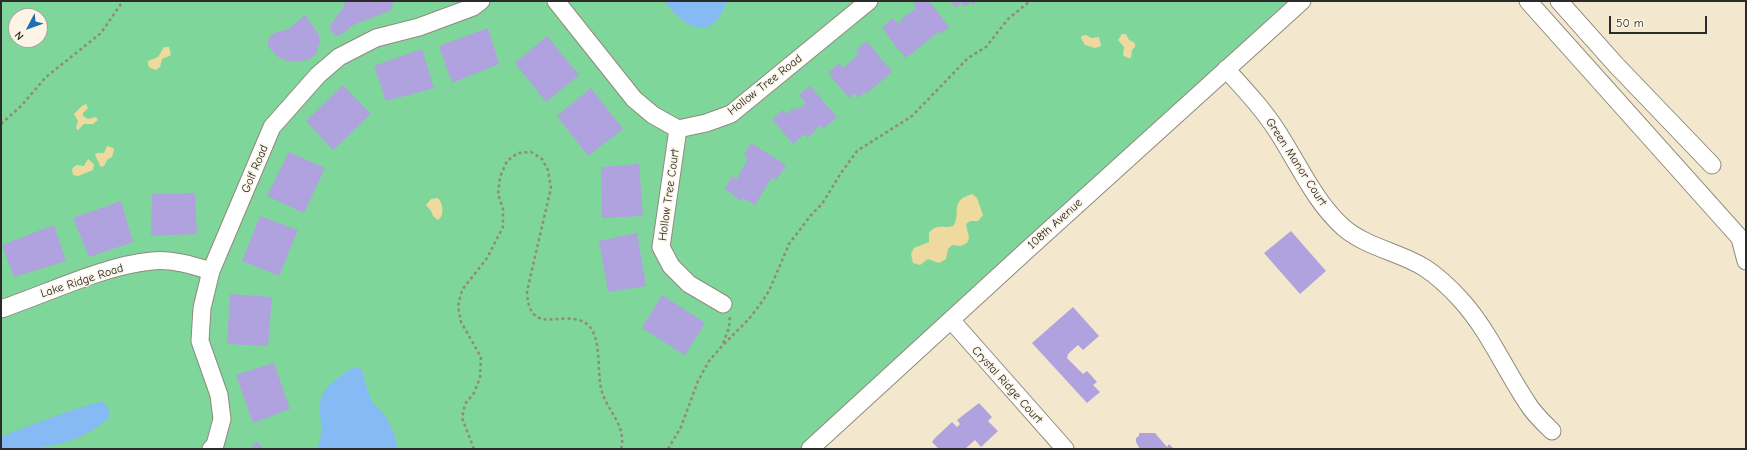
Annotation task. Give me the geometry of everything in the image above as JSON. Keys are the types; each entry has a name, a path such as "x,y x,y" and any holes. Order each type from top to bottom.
{"street":[{"name":"Golf Road","path":"210,449 215,445 222,419 219,395 200,341 202,308 211,271 272,127 318,75 339,57 376,38 419,27 473,7 481,1"},
{"path":"556,1 634,99 654,115 678,128"},
{"name":"Hollow Tree Road","path":"678,128 706,123 731,114 869,1"},
{"name":"108th Avenue","path":"810,449 1302,1"},
{"path":"1528,1 1740,238 1746,261"},
{"path":"1559,1 1616,66 1712,165"},
{"name":"Green Manor Court","path":"1226,69 1258,105 1279,134 1311,189 1327,211 1345,229 1364,240 1425,268 1445,283 1463,302 1485,331 1528,406 1552,431"},
{"name":"Hollow Tree Court","path":"678,128 661,247 671,266 689,284 723,304"},
{"name":"Lake Ridge Road","path":"1,309 108,270 152,261 184,263 211,271"},
{"name":"Crystal Ridge Court","path":"950,320 1065,449"}],"path":[{"path":"1,124 22,106 46,77 101,33 122,1"},
{"path":"668,449 684,420 698,381 709,361 748,320 759,306 769,291 789,244 810,215 822,204 837,178 857,151 912,116 968,58 986,47 1008,19 1030,1"},
{"path":"474,449 462,418 465,404 474,394 480,378 481,357 461,322 458,306 462,290 487,258 503,227 503,209 498,194 500,177 508,162 513,157 518,153 531,152 542,159 545,164 548,170 551,188 527,291 528,304 533,314 542,320 577,320 587,324 593,333 596,342 602,392 619,424 622,433 621,449"},
{"path":"722,346 729,328 730,316 723,304"}],"green space":[{"path":"1,1 1296,1 811,449 1,449"}],"sand":[{"path":"1122,34 1126,34 1129,40 1135,43 1131,58 1123,55 1124,47 1118,40"},
{"path":"1086,35 1091,38 1099,37 1101,46 1095,48 1085,45 1081,38 1082,36"},
{"path":"164,47 169,47 171,55 162,59 160,67 156,70 150,68 148,61 158,57"},
{"path":"86,104 88,108 83,113 83,116 88,119 96,117 98,120 93,124 84,124 78,130 76,128 78,121 74,114"},
{"path":"107,146 113,148 114,150 112,157 107,160 104,166 101,167 95,155 97,153 104,153"},
{"path":"88,159 94,164 93,170 78,176 73,175 72,169 76,165 84,166"},
{"path":"972,194 977,198 983,215 978,221 970,221 966,224 969,238 967,243 961,246 952,245 948,249 946,259 939,263 928,259 920,265 913,263 911,254 914,248 929,242 929,233 935,228 953,226 960,200"},
{"path":"438,198 441,203 442,216 438,220 433,216 426,205 431,199"}],"water":[{"path":"664,1 728,1 716,22 706,27 699,28 692,26 679,17"},
{"path":"357,367 362,370 373,403 386,417 395,436 397,446 395,449 317,449 321,439 320,404 322,395 338,378"},
{"path":"103,402 109,410 109,417 97,427 85,434 72,440 45,447 1,449 1,437 62,414"}],"building":[{"path":"345,1 394,1 390,11 355,24 339,36 335,36 329,27 343,8"},
{"path":"917,1 929,1 949,27 940,34 938,32 906,58 882,27 893,18 898,24 905,16 916,9 913,4"},
{"path":"950,1 978,1 973,5 971,2 965,7 961,3 956,8"},
{"path":"305,15 318,33 320,41 316,54 310,59 296,62 284,60 277,56 267,45 269,38 274,33 287,30"},
{"path":"488,28 499,64 452,83 439,46"},
{"path":"547,36 579,75 546,102 515,63"},
{"path":"867,41 892,72 866,94 864,92 858,98 854,93 849,98 828,73 839,63 843,68 859,54 856,50"},
{"path":"422,49 434,88 386,101 374,66"},
{"path":"343,85 371,114 333,150 306,121"},
{"path":"810,86 837,117 823,129 820,125 808,138 805,134 793,144 772,119 783,110 787,114 795,107 798,110 806,103 799,95"},
{"path":"591,88 623,129 588,156 557,116"},
{"path":"751,143 786,165 776,180 772,177 755,205 743,198 741,201 725,189 732,176 737,179 748,158 744,155"},
{"path":"289,152 325,168 304,213 267,196"},
{"path":"639,164 643,216 602,218 601,167"},
{"path":"195,193 197,234 151,236 152,194"},
{"path":"121,201 133,242 89,257 73,218"},
{"path":"260,216 298,230 279,276 242,261"},
{"path":"54,225 66,261 14,277 2,245"},
{"path":"1291,231 1326,271 1300,294 1264,253"},
{"path":"637,233 646,286 608,292 599,241"},
{"path":"230,294 272,297 268,346 227,344"},
{"path":"662,295 705,323 685,355 642,328"},
{"path":"1073,307 1099,336 1083,350 1078,345 1068,354 1067,358 1083,374 1087,371 1097,382 1093,385 1100,392 1087,403 1032,343"},
{"path":"274,363 290,409 253,423 236,375"},
{"path":"979,403 992,417 988,421 998,431 981,447 975,440 965,449 939,449 932,442 952,422 957,427 960,424 957,420"},
{"path":"1139,433 1155,433 1167,447 1169,444 1174,449 1140,449 1136,442 1136,438 1139,436"},
{"path":"257,442 264,449 250,449"}]}
